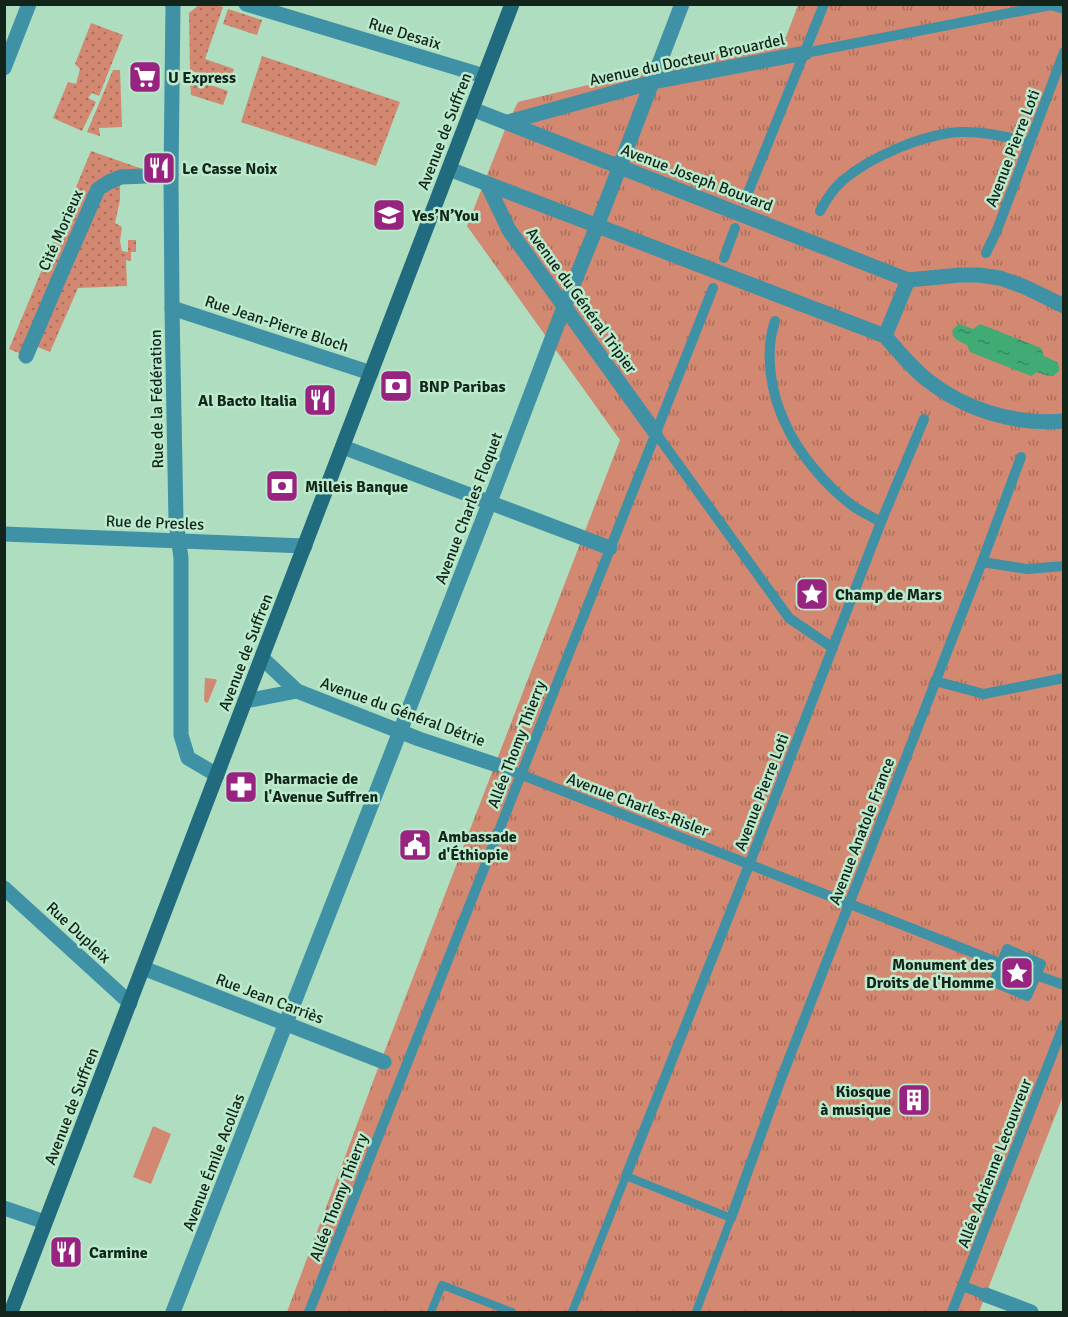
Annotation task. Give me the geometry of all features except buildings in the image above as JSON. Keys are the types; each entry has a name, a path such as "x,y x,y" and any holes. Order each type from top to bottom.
{"main road":[{"name":"Avenue de Suffren","path":"11,1312 512,4"}],"street":[{"path":"4,68 29,4"},
{"name":"Rue de la Fédération","path":"173,4 172,308 176,521 181,558 181,735 188,758 217,776"},
{"name":"Rue Desaix","path":"246,4 279,9 288,16 484,76"},
{"name":"Avenue Charles Floquet","path":"287,1024 682,4"},
{"path":"745,200 824,4"},
{"path":"805,53 1051,5 1064,9"},
{"name":"Avenue Pierre Loti","path":"986,253 997,230 1064,52"},
{"name":"Avenue du Docteur Brouardel","path":"508,122 653,82 805,53"},
{"name":"Avenue Joseph Bouvard","path":"472,108 908,280"},
{"path":"820,211 831,193 856,171 914,142 937,135 959,132 982,133 1029,142"},
{"path":"448,169 885,336 910,365 926,379 949,396 973,408 996,416 1064,422"},
{"name":"Cité Morieux","path":"26,356 98,189 121,177 171,175"},
{"name":"Avenue du Général Tripier","path":"487,184 509,230 655,432"},
{"path":"724,258 735,228"},
{"path":"885,336 908,280 960,275 1000,278 1064,306"},
{"name":"Allée Thomy Thierry","path":"312,1311 713,288"},
{"name":"Rue Jean-Pierre Bloch","path":"172,308 371,373"},
{"path":"774,321 771,331 771,376 786,425 817,471 853,506 881,522"},
{"name":"Avenue Pierre Loti","path":"626,1176 750,864 881,522 924,419"},
{"path":"655,432 789,618 833,648"},
{"path":"343,447 610,548"},
{"name":"Avenue Anatole France","path":"731,1218 781,1079 1021,457"},
{"name":"Rue de Presles","path":"4,534 305,546"},
{"path":"982,562 1027,569 1064,566"},
{"name":"Avenue du Général Détrie","path":"262,658 297,691 497,765"},
{"path":"935,681 984,694 1064,678"},
{"path":"278,694 284,679"},
{"name":"Avenue du Général Détrie","path":"245,701 297,691"},
{"name":"Avenue Charles-Risler","path":"497,765 1002,964"},
{"name":"Rue Dupleix","path":"4,888 130,1003"},
{"path":"1007,950 1041,964 1036,975 1027,996 994,982 1007,950"},
{"name":"Rue Jean Carriès","path":"143,968 384,1062"},
{"path":"1036,975 1064,986"},
{"name":"Avenue Émile Acollas","path":"173,1312 287,1024"},
{"name":"Allée Adrienne Lecouvreur","path":"952,1312 1064,1024"},
{"path":"4,1208 45,1222"},
{"path":"963,1286 1031,1312"}],"lane":[{"path":"572,1312 626,1176 731,1218 696,1312"},
{"path":"431,1312 442,1285 512,1312"}],"green space":[{"path":"199,5 223,7 205,59 234,69 230,83 190,69 189,13"},
{"name":"Champ de Mars","path":"798,5 1063,5 1063,1096 979,1312 287,1312 377,1071 620,440 467,226 518,102 786,37"},
{"path":"228,9 262,20 257,35 223,24"},
{"path":"91,23 123,35 99,96 92,93 88,98 96,102 82,131 53,118 68,82 76,84 80,69 75,64"},
{"path":"262,56 400,102 376,166 241,122"},
{"path":"113,70 120,70 122,127 99,128 100,136 87,132"},
{"path":"192,79 228,91 223,105 191,95 190,81"},
{"path":"91,151 151,172 120,182 120,200 115,223 122,227 120,241 122,251 128,252 128,240 136,240 136,252 131,252 131,261 126,260 127,286 78,288 50,352 33,345 24,355 9,349"},
{"path":"205,678 217,680 206,703 204,700"},
{"path":"153,1126 171,1134 151,1184 133,1177"}],"water":[{"path":"959,324 973,329 980,324 1041,348 1044,356 1057,362 1059,371 1053,376 1037,372 1031,376 970,352 967,345 953,335 953,329"}],"place":[{"name":"U Express","path":"145,77"},
{"name":"Le Casse Noix","path":"159,168"},
{"name":"Yes’N’You","path":"389,215"},
{"name":"BNP Paribas","path":"396,386"},
{"name":"Al Bacto Italia","path":"320,400"},
{"name":"Milleis Banque","path":"282,486"},
{"name":"Champ de Mars","path":"812,594"},
{"name":"Pharmacie de l'Avenue Suffren","path":"241,787"},
{"name":"Ambassade d'Éthiopie","path":"415,845"},
{"name":"Monument des Droits de l'Homme","path":"1017,973"},
{"name":"Kiosque à musique","path":"914,1100"},
{"name":"Carmine","path":"66,1252"}]}
